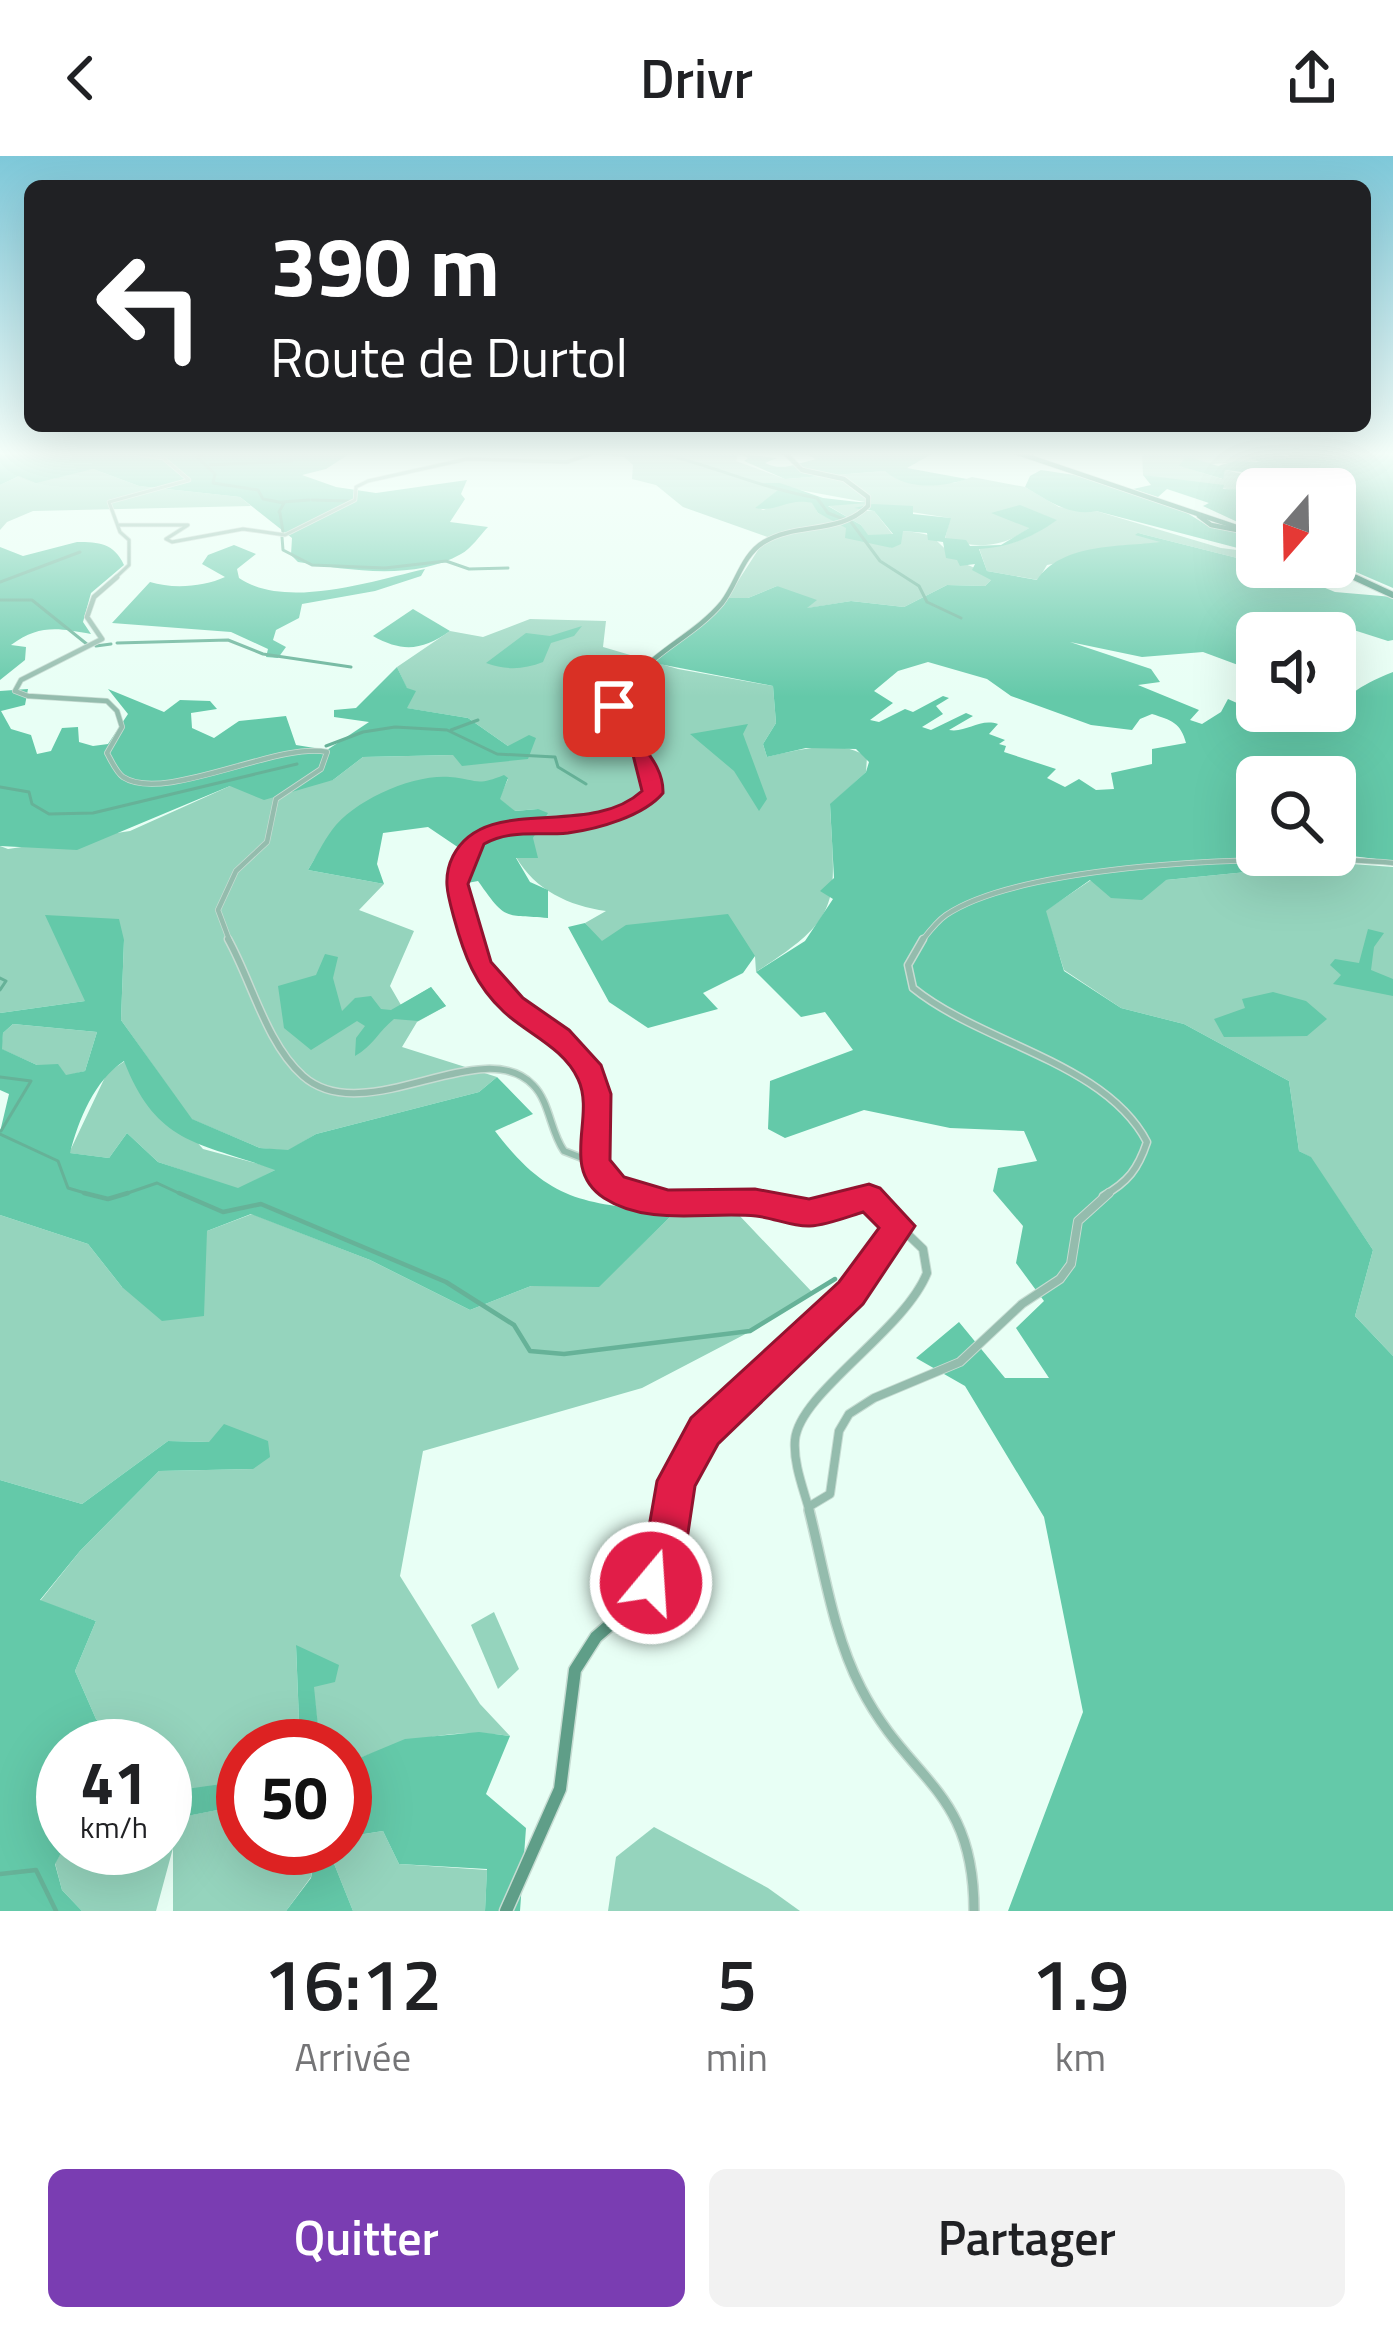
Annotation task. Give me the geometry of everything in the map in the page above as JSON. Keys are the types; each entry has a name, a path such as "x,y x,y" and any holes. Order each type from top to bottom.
{"main road":[{"path":"506,1911 560,1789 575,1670 596,1637 641,1597 660,1566 676,1481 686,1462 716,1419 851,1293 899,1226 869,1198 816,1213 755,1202 703,1205 639,1198 614,1188 595,1163 596,1094 591,1073 567,1044 514,1005 486,975 458,896 458,873 470,846 494,828 556,829 629,808 650,797 653,780 648,767 613,715 614,706 669,643 718,608 752,552 768,539 795,533"},
{"path":"1356,578 1393,595"}],"street":[{"path":"124,533 130,565 95,591 87,613 102,639 28,676 14,689 29,699 92,696 113,707 122,727 107,753 122,776 134,781 187,780 309,748 327,752 328,759 315,774 276,799 267,842 236,872 218,910 284,1055 313,1083 350,1096 476,1071 522,1077 540,1092 550,1132 563,1150 576,1160 595,1163"},
{"path":"176,533 166,539 172,542 221,533"},
{"path":"810,1506 830,1494 837,1474 837,1438 851,1412 963,1360 995,1336 1027,1300 1060,1280 1073,1265 1079,1217 1096,1199 1124,1187 1143,1160 1148,1142 1137,1121 1055,1063 924,1000 913,988 908,964 945,915 996,893 1127,872 1316,856 1393,863"},
{"path":"899,1226 925,1252 920,1292 905,1315 832,1383 799,1423 796,1459 859,1685 887,1730 943,1790 958,1815 974,1871 974,1911"}],"green space":[{"path":"286,533 483,533 465,552 402,571 298,562 291,555 292,538"},
{"path":"756,533 860,533 892,548 901,533 915,533 934,538 960,561 992,579 985,586 947,585 904,607 851,601 803,609 777,586 748,598 727,598 760,547 773,539"},
{"path":"846,533 903,533 901,544 892,548 845,538"},
{"path":"926,533 947,533 945,538 966,540 970,546 1001,545 1021,533 1036,533 1000,546 979,549 987,571 1037,580 1061,559 1076,553 1160,542 1135,535 1138,533 1236,558 1236,588 1325,588 1393,597 1393,640 1388,641 1356,631 1356,612 1236,612 1236,664 1203,652 1142,657 1070,642 1151,669 1160,682 1138,685 1199,710 1190,720 1202,724 1221,712 1228,699 1236,703 1236,732 1356,732 1356,691 1393,672 1393,861 1356,857 1356,756 1236,756 1236,873 1166,880 1142,900 1111,898 1090,880 1046,911 1064,971 1121,1008 1184,1024 1289,1081 1299,1151 1311,1157 1373,1250 1355,1316 1393,1356 1393,1911 1008,1911 1083,1712 1044,1517 965,1386 916,1358 959,1322 1005,1378 1049,1378 1016,1328 1044,1301 1016,1263 1023,1226 993,1191 998,1168 1037,1161 1024,1131 950,1128 864,1110 785,1138 768,1129 770,1081 853,1050 825,1012 801,1017 756,972 805,941 833,899 820,891 834,878 830,804 866,772 869,762 856,749 806,748 767,757 763,744 776,723 773,686 654,663 727,598 748,598 777,586 817,600 807,608 851,601 904,607 947,585 985,586 991,580 972,570 975,564 960,566 957,560 946,558 943,542 928,540","holes":["928,662 987,679 1011,696 1091,725 1132,730 1152,714 1178,727 1186,743 1152,749 1152,764 1111,773 1114,789 1096,790 1079,779 1065,787 1047,778 1056,769 1004,752 1006,746 999,744 1005,740 989,734 998,724 949,730 973,716 966,713 931,730 922,727 943,714 936,706 949,698 943,696 913,712 905,709 879,722 870,720 893,703 874,691 898,671"]},
{"path":"946,533 1022,533 999,543 945,539"},
{"path":"1036,533 1170,533 1236,550 1236,558 1138,533 1164,543 1047,565 1038,580 987,571 979,548"},
{"path":"1180,533 1236,533 1236,548"},
{"path":"1356,533 1393,533 1393,588 1356,572"},
{"path":"77,542 105,545 124,565 91,593 83,622 91,634 49,629 21,638 11,645 26,647 25,660 0,680 0,547 23,556"},
{"path":"234,545 256,554 237,569 239,578 280,592 355,586 425,569 421,576 375,591 302,604 299,618 276,630 273,640 286,647 278,658 266,657 268,649 231,632 112,623 150,582 188,586 225,577 202,564 208,555"},
{"path":"413,609 450,631 413,647 373,636"},
{"path":"530,619 606,621 603,647 678,669 773,686 776,723 763,744 767,757 832,747 867,757 866,772 830,805 833,865 828,904 805,936 785,953 756,972 755,956 601,942 585,923 606,911 554,894 533,879 516,857 533,838 538,809 514,811 499,799 508,779 480,785 443,778 398,787 362,805 333,833 308,870 384,884 359,910 414,931 390,986 401,1005 431,987 446,1006 417,1022 402,1047 497,1077 479,1092 316,1134 288,1151 260,1148 191,1119 121,1020 124,940 85,1001 0,1013 0,846 8,849 130,831 230,786 333,780 363,757 453,755 508,746 468,718 406,708 407,689 397,667 450,631 483,637"},
{"path":"582,626 574,636 551,643 543,662 514,668 486,663 526,633 550,636"},
{"path":"397,667 407,688 416,691 407,708 468,718 508,746 529,735 536,738 528,759 462,766 453,755 363,757 333,780 264,800 230,786 77,850 0,846 0,691 28,689 25,705 1,711 11,729 31,735 37,754 51,751 62,728 78,727 79,742 108,744 128,714 108,689 164,712 180,700 210,701 217,709 191,713 192,728 214,738 239,721 286,716 296,745 327,750 369,722 334,717 334,710 356,708"},
{"path":"748,724 743,734 767,799 759,811 734,771 690,734"},
{"path":"435,777 481,781 508,778 500,799 515,811 548,813 533,838 538,858 516,858 530,882 548,890 548,918 507,913 478,881 462,884 462,850 428,827 383,833 377,864 384,884 308,870 342,819 385,791"},
{"path":"1356,864 1393,867 1393,1356 1355,1316 1373,1250 1310,1157 1299,1151 1289,1081 1184,1024 1121,1008 1064,970 1045,911 1091,880 1236,873 1356,876"},
{"path":"728,914 755,956 743,973 703,993 718,1009 648,1028 609,1002 568,927 585,923 602,941 626,925"},
{"path":"45,915 119,919 124,940 121,1020 192,1119 260,1148 288,1150 316,1134 479,1092 497,1077 533,1114 495,1131 535,1174 594,1202 674,1213 599,1287 531,1286 470,1310 370,1260 251,1214 207,1231 204,1316 162,1321 122,1287 88,1244 0,1215 0,1132 9,1094 0,1090 0,1013 85,1001","holes":["13,1024 97,1032 85,1071 66,1075 58,1064 37,1065 2,1049 3,1033","124,1061 151,1110 167,1125 203,1146 275,1170 238,1188 158,1162 127,1133 109,1158 70,1153 89,1102"]},
{"path":"1368,929 1384,933 1374,947 1371,970 1393,979 1393,996 1333,984 1341,975 1330,965 1335,959 1359,963"},
{"path":"325,954 338,957 333,978 342,1011 355,998 371,996 381,1009 391,1010 431,987 446,1006 418,1021 394,1019 355,1056 356,1038 365,1026 357,1021 311,1050 284,1028 278,986 316,975"},
{"path":"1273,992 1306,1001 1327,1019 1307,1036 1224,1037 1214,1019 1245,1008 1242,999"},
{"path":"13,1024 97,1032 85,1071 66,1076 58,1065 37,1065 1,1049 3,1033"},
{"path":"125,1061 203,1149 277,1169 238,1189 158,1162 127,1133 109,1158 69,1153 107,1073"},
{"path":"674,1213 738,1214 812,1292 755,1329 642,1388 423,1451 400,1576 480,1704 510,1736 467,1733 426,1738 372,1754 372,1719 317,1719 313,1686 296,1646 299,1719 216,1719 216,1786 192,1790 192,1719 96,1719 75,1671 96,1621 40,1601 80,1551 159,1471 253,1469 209,1442 168,1441 82,1504 0,1480 0,1215 88,1244 122,1287 207,1231 252,1214 370,1260 470,1310 531,1286 599,1286"},
{"path":"224,1424 268,1441 270,1457 253,1469 159,1471 80,1551 40,1600 96,1621 75,1671 96,1719 36,1719 36,1875 58,1875 62,1890 82,1911 0,1911 0,1480 82,1504 168,1441 209,1442"},
{"path":"494,1612 519,1669 498,1689 471,1625"},
{"path":"296,1645 339,1665 335,1682 314,1687 317,1719 299,1719"},
{"path":"479,1732 510,1736 486,1794 526,1828 520,1911 485,1911 487,1869 399,1864 383,1831 372,1833 372,1753 405,1739"},
{"path":"216,1785 216,1810 192,1815 192,1788"},
{"path":"216,1810 216,1875 311,1875 286,1911 173,1911 173,1875 192,1875 192,1815"},
{"path":"654,1827 768,1888 800,1911 608,1911 616,1857"},
{"path":"383,1831 399,1864 487,1870 485,1911 353,1911 339,1875 372,1875 372,1833"},
{"path":"58,1875 166,1875 156,1911 82,1911 62,1890"},
{"path":"339,1875 353,1911 286,1911 311,1878"}],"waterway":[{"path":"859,533 880,561 919,586 927,602 961,618"},
{"path":"282,537 283,550 312,565 385,568 446,561 469,569 508,568"},
{"path":"0,582 80,552"},
{"path":"0,600 32,600 88,645"},
{"path":"117,643 228,640 263,654 351,667"},
{"path":"96,646 111,644"},
{"path":"451,730 478,720"},
{"path":"326,746 363,732 395,727 447,730 497,754 555,757 558,767 586,784"},
{"path":"0,787 29,792 32,804 49,814 93,813 297,764"},
{"path":"0,978 6,981 0,990"},
{"path":"0,1077 31,1081 1,1131"},
{"path":"0,1134 58,1161 68,1188 90,1194"},
{"path":"126,1194 157,1183 185,1196"},
{"path":"84,1193 90,1194"},
{"path":"179,1193 223,1212 261,1204 446,1282 514,1325 530,1351 564,1354 750,1331 835,1279"},
{"path":"90,1194 108,1199 126,1194"},
{"path":"90,1194 95,1196"},
{"path":"119,1196 126,1194"},
{"path":"0,1874 36,1870 56,1911"}],"route":[{"path":"614,706 613,715 643,754 653,780 652,793 639,805 569,826 547,830 500,827 476,839 463,858 456,884 479,965 514,1005 559,1037 591,1073 596,1094 595,1163 614,1188 668,1204 755,1202 809,1213 869,1198 899,1226 851,1293 704,1431 676,1481 665,1553 651,1583"}]}
